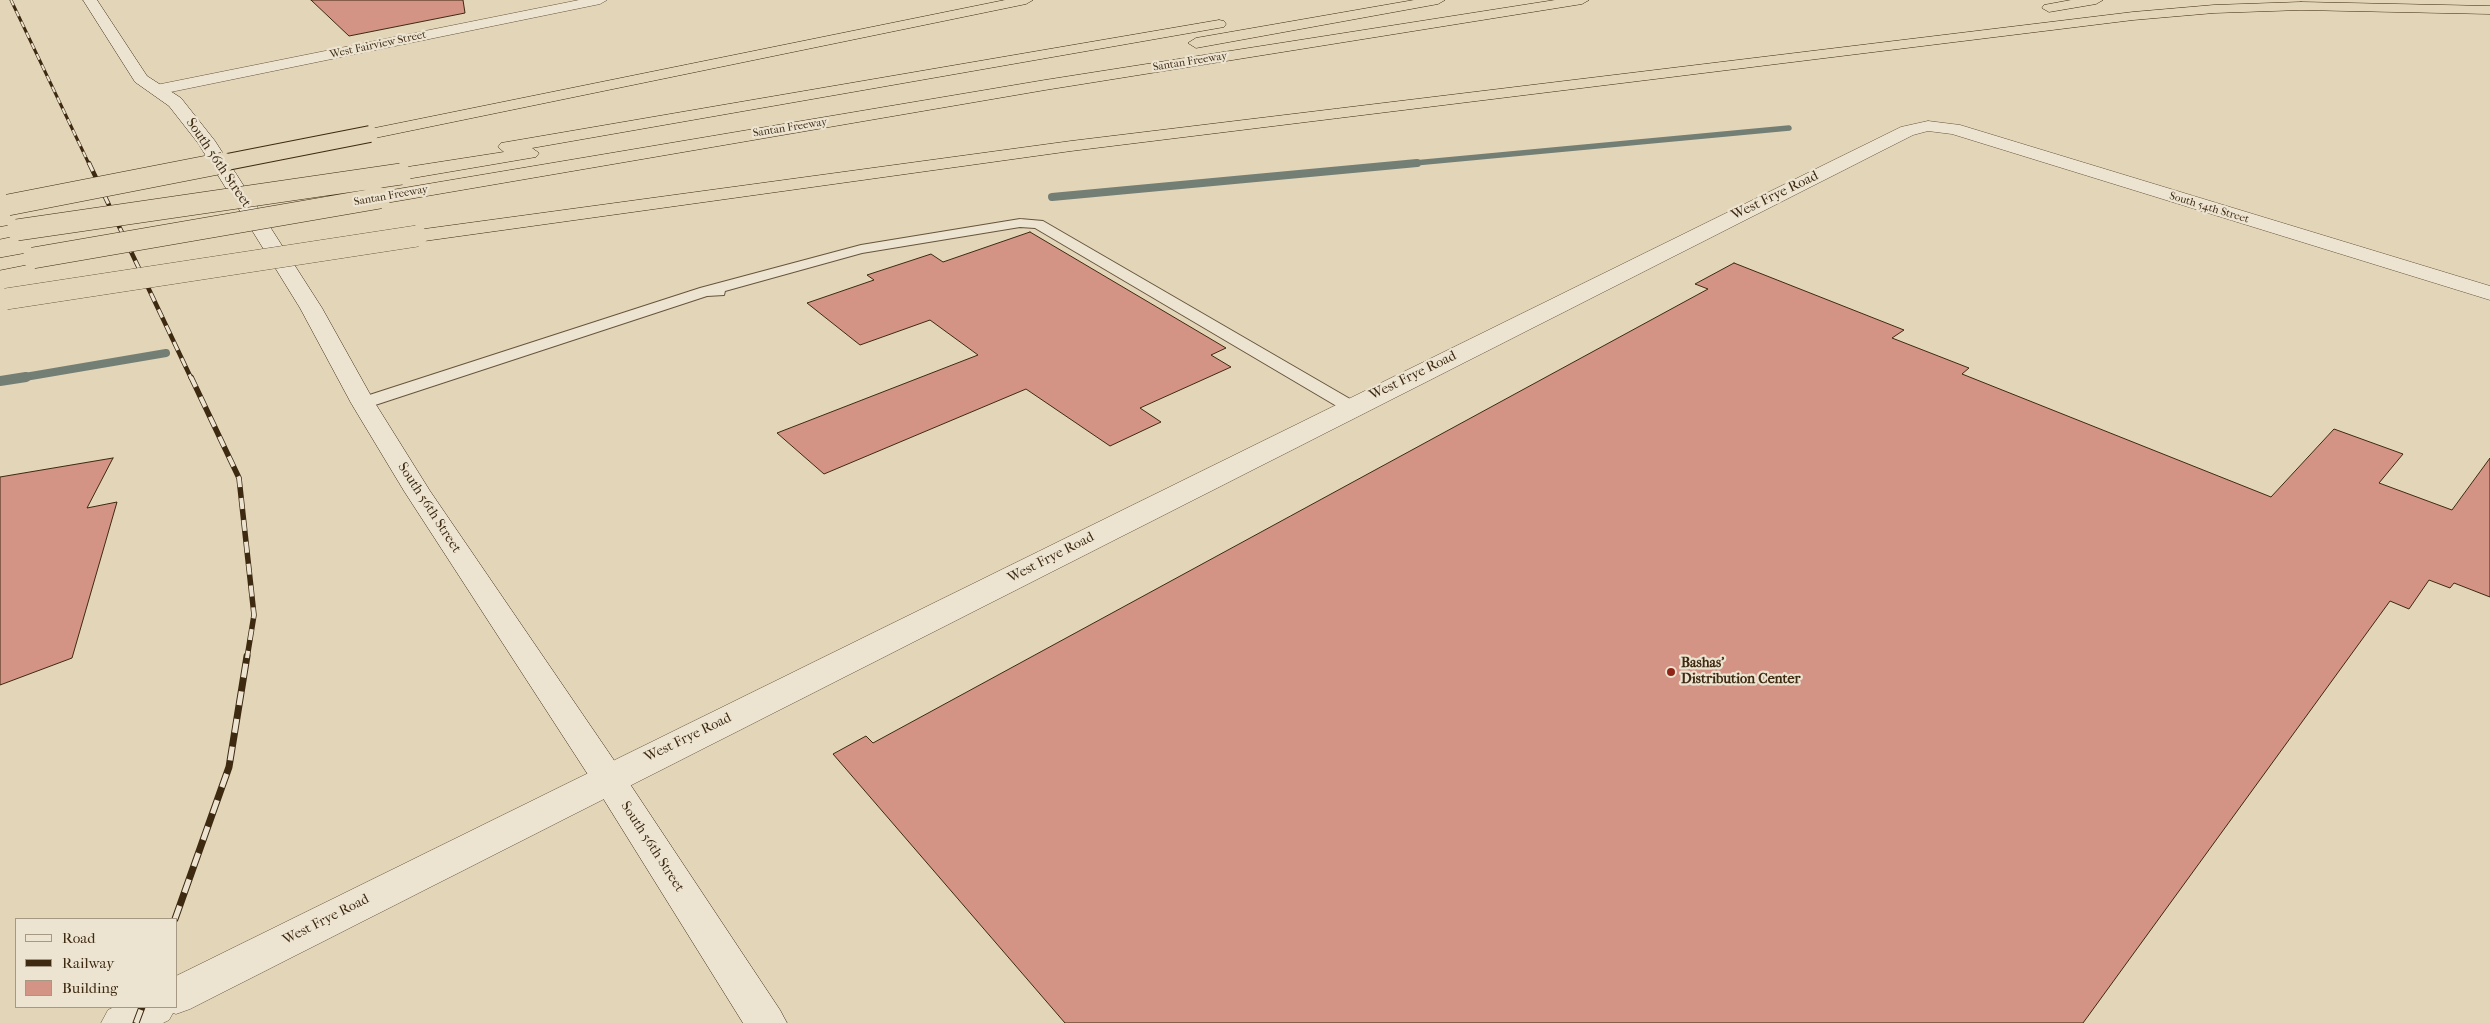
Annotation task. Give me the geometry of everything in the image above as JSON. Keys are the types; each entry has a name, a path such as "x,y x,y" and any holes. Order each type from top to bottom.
{"highway":[{"path":"584,91 970,0"},
{"path":"4,206 584,91 1026,0"},
{"path":"398,170 1360,0"},
{"name":"Santan Freeway","path":"0,264 713,141 1582,0"},
{"path":"2037,9 2096,0"},
{"path":"9,231 971,81 1446,2"},
{"path":"713,141 1446,2"},
{"path":"3,300 417,236 960,160 1568,84 2186,11 2332,5 2490,10"},
{"path":"1568,84 1678,64 1930,26"}],"street":[{"name":"South 56th Street","path":"90,0 141,79 175,102 206,141 311,308 362,403 416,491 608,778 766,1023"},
{"name":"West Fairview Street","path":"156,90 600,0"},
{"name":"South 54th Street","path":"1928,126 1954,130 2490,293"},
{"name":"West Frye Road","path":"178,995 1351,407 1907,131 1928,126"},
{"path":"122,1023 153,1008"}],"lane":[{"path":"362,403 706,291 861,249 1020,223 1038,224 1351,407"},
{"path":"706,291 748,294"}],"building":[{"path":"311,0 463,0 465,13 349,36"},
{"path":"1030,232 1226,348 1211,355 1231,367 1140,408 1161,422 1110,446 1026,389 824,474 777,433 978,355 930,320 860,345 807,303 874,280 867,275 931,254 943,262"},
{"name":"Bashas' Distribution Center","path":"1734,263 1904,330 1892,338 1969,368 1962,374 2271,497 2334,429 2403,454 2379,483 2452,510 2490,458 2490,597 2454,583 2450,588 2429,580 2409,609 2390,601 2083,1023 1065,1023 833,754 866,736 873,743 1708,289 1695,284"},
{"path":"113,458 87,508 117,502 72,658 0,685 0,477"}],"waterway":[{"path":"1404,164 1789,128"},
{"path":"1052,197 1417,163"},
{"path":"19,378 166,353"},
{"path":"0,381 26,377"}],"railway":[{"path":"11,0 89,164"},
{"path":"89,163 191,378"},
{"path":"191,377 239,478 254,615 247,658"},
{"path":"175,918 229,767 247,656"},
{"path":"136,1023 142,1008"}],"place":[{"name":"Bashas' Distribution Center","path":"1671,672"}]}
